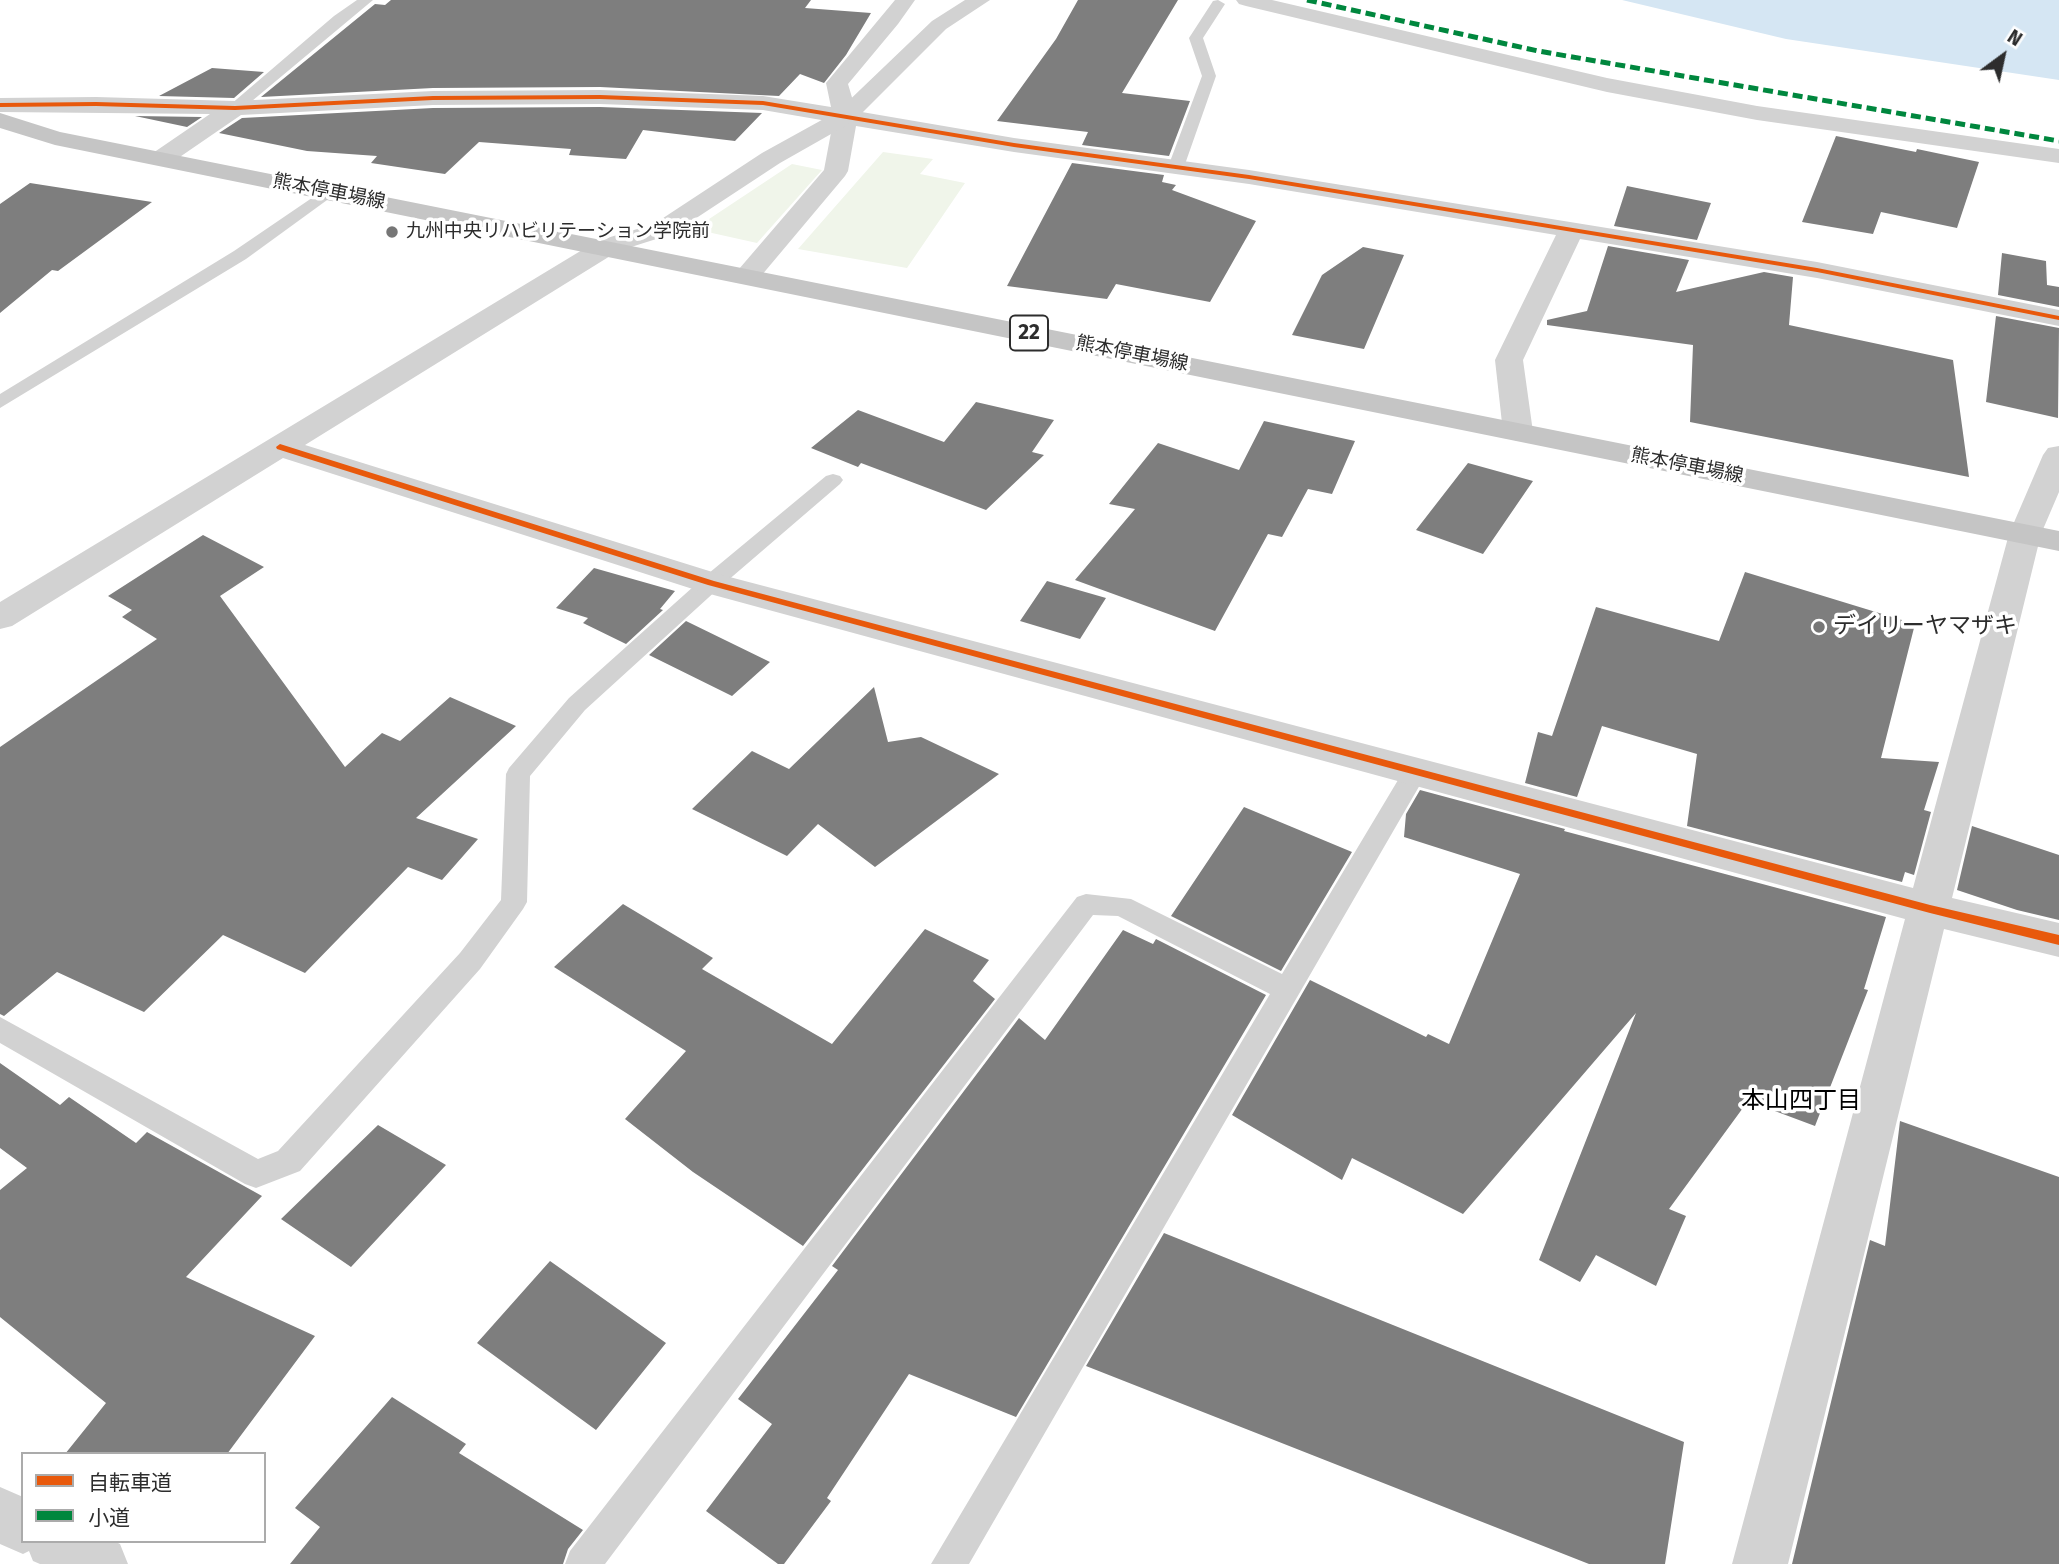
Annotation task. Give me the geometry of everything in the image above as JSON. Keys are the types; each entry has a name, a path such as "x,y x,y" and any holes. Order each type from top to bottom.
{"main road":[{"name":"熊本停車場線","path":"0,120 55,138 2042,538"}],"street":[{"path":"746,276 836,171 846,116 839,100 837,83 905,0"},
{"path":"0,618 491,315 606,247 663,229 771,158 846,116 939,24 980,0"},
{"path":"1246,0 1621,87 1757,113 2059,156"},
{"path":"0,106 96,104 235,108 433,98 600,97 763,103 1014,145 1176,167 1571,229 1817,270 2059,318"},
{"path":"162,158 235,108"},
{"path":"1518,432 1509,360 1571,229"},
{"path":"280,447 710,583 1930,909 2059,940"},
{"path":"1760,1564 1930,909 2042,538 2059,455"},
{"path":"0,1515 21,1525"},
{"path":"57,1543 100,1564"}],"lane":[{"path":"235,108 339,19 366,0"},
{"path":"1176,167 1209,76 1196,38 1217,4"},
{"path":"0,402 240,254 328,192"},
{"path":"0,1029 256,1174 289,1161 470,961 514,902 518,774 577,704 710,583 833,480"},
{"path":"949,1564 1416,771"},
{"path":"583,1564 1086,904 1122,906 1287,990"}],"shaded area":[{"path":"883,152 933,159 920,174 965,183 907,268 798,249"},
{"path":"792,164 822,170 757,243 694,229"}],"water":[{"path":"1622,0 2059,0 2059,80 1786,39"}],"building":[{"path":"391,0 811,0 805,8 871,13 846,55 824,83 800,74 779,96 600,87 433,88 261,97 375,4 385,5"},
{"path":"1078,0 1178,0 1122,93 1190,101 1169,156 1082,145 1088,132 997,121 1056,39"},
{"path":"212,68 264,72 234,98 159,96"},
{"path":"600,107 762,113 735,141 643,130 626,159 569,155 571,149 479,142 445,174 371,163 377,156 307,151 219,133 242,118 433,108"},
{"path":"135,116 202,117 187,127"},
{"path":"1836,136 1979,162 1957,228 1881,212 1873,234 1802,222"},
{"path":"1072,163 1164,175 1162,182 1176,185 1172,190 1256,221 1210,302 1116,284 1107,299 1007,286"},
{"path":"30,183 152,202 58,271 52,270 0,313 0,204"},
{"path":"1627,186 1711,203 1697,240 1614,226"},
{"path":"1608,246 1689,260 1676,292 1764,272 1793,277 1789,325 1953,360 1969,477 1690,422 1693,345 1547,325 1547,320 1587,311"},
{"path":"1363,247 1404,255 1364,349 1292,335 1322,275"},
{"path":"2002,253 2046,261 2047,285 2059,287 2059,307 1998,295"},
{"path":"1996,316 2059,328 2058,418 1986,402"},
{"path":"976,402 1054,420 1032,452 1044,455 986,510 861,463 858,467 811,448 858,410 944,442"},
{"path":"1264,421 1355,441 1332,494 1308,489 1282,537 1268,534 1215,631 1075,580 1135,509 1109,504 1158,443 1239,470"},
{"path":"1468,463 1533,481 1483,554 1416,530"},
{"path":"203,535 264,567 220,596 345,767 382,733 400,741 450,697 516,726 416,818 478,839 442,880 408,867 305,973 223,935 144,1012 57,972 4,1016 0,1014 0,747 157,639 122,617 132,610 108,596"},
{"path":"594,568 675,591 660,609 663,610 626,644 583,623 588,618 556,608"},
{"path":"1745,572 1915,624 1881,758 1939,762 1924,810 1931,812 1914,875 1905,872 1902,882 1687,826 1697,754 1602,726 1577,797 1525,783 1538,732 1552,736 1596,607 1719,641"},
{"path":"1047,581 1106,598 1080,639 1020,621"},
{"path":"686,621 770,662 732,696 649,655"},
{"path":"874,687 888,742 921,737 999,774 875,867 818,824 787,856 692,809 752,751 789,769"},
{"path":"1420,790 1886,917 1864,989 1868,990 1815,1126 1748,1101 1669,1209 1686,1216 1656,1286 1596,1255 1580,1282 1539,1260 1636,1013 1463,1214 1352,1158 1342,1180 1232,1115 1310,980 1426,1037 1428,1034 1449,1044 1520,874 1404,837 1406,814"},
{"path":"1244,807 1352,852 1281,971 1171,916"},
{"path":"1972,826 2059,855 2059,920 2017,910 1957,890"},
{"path":"623,904 713,958 702,969 832,1044 925,929 989,960 973,981 995,999 803,1246 693,1172 625,1119 686,1051 554,967"},
{"path":"1123,930 1153,944 1156,939 1266,995 1016,1417 909,1374 827,1498 831,1501 784,1564 778,1564 706,1511 772,1424 738,1399 838,1270 832,1266 1019,1018 1045,1040"},
{"path":"0,1063 60,1105 69,1097 136,1143 147,1132 262,1196 186,1277 315,1336 228,1452 67,1452 106,1403 0,1317 0,1190 27,1168 0,1148"},
{"path":"1900,1121 2059,1177 2059,1564 1792,1564 1870,1240 1885,1246"},
{"path":"378,1125 446,1165 351,1267 281,1219"},
{"path":"1164,1233 1684,1442 1665,1564 1589,1564 1086,1366"},
{"path":"550,1261 666,1343 596,1430 477,1343"},
{"path":"392,1397 466,1444 459,1453 583,1530 568,1549 563,1564 290,1564 320,1527 295,1508"}],"marked path":[{"path":"1307,0 1538,51 2059,141"}],"cycle path":[{"path":"0,105 96,104 235,108 433,98 600,97 763,103 1014,145 1249,177 1817,270 2059,318"},
{"path":"280,447 711,583 1930,909 2059,940"}],"place":[{"name":"九州中央リハビリテーション学院前","path":"392,232"},
{"name":"デイリーヤマザキ","path":"1819,627"}],"district":[{"name":"本山四丁目","path":"1801,1101"}]}
